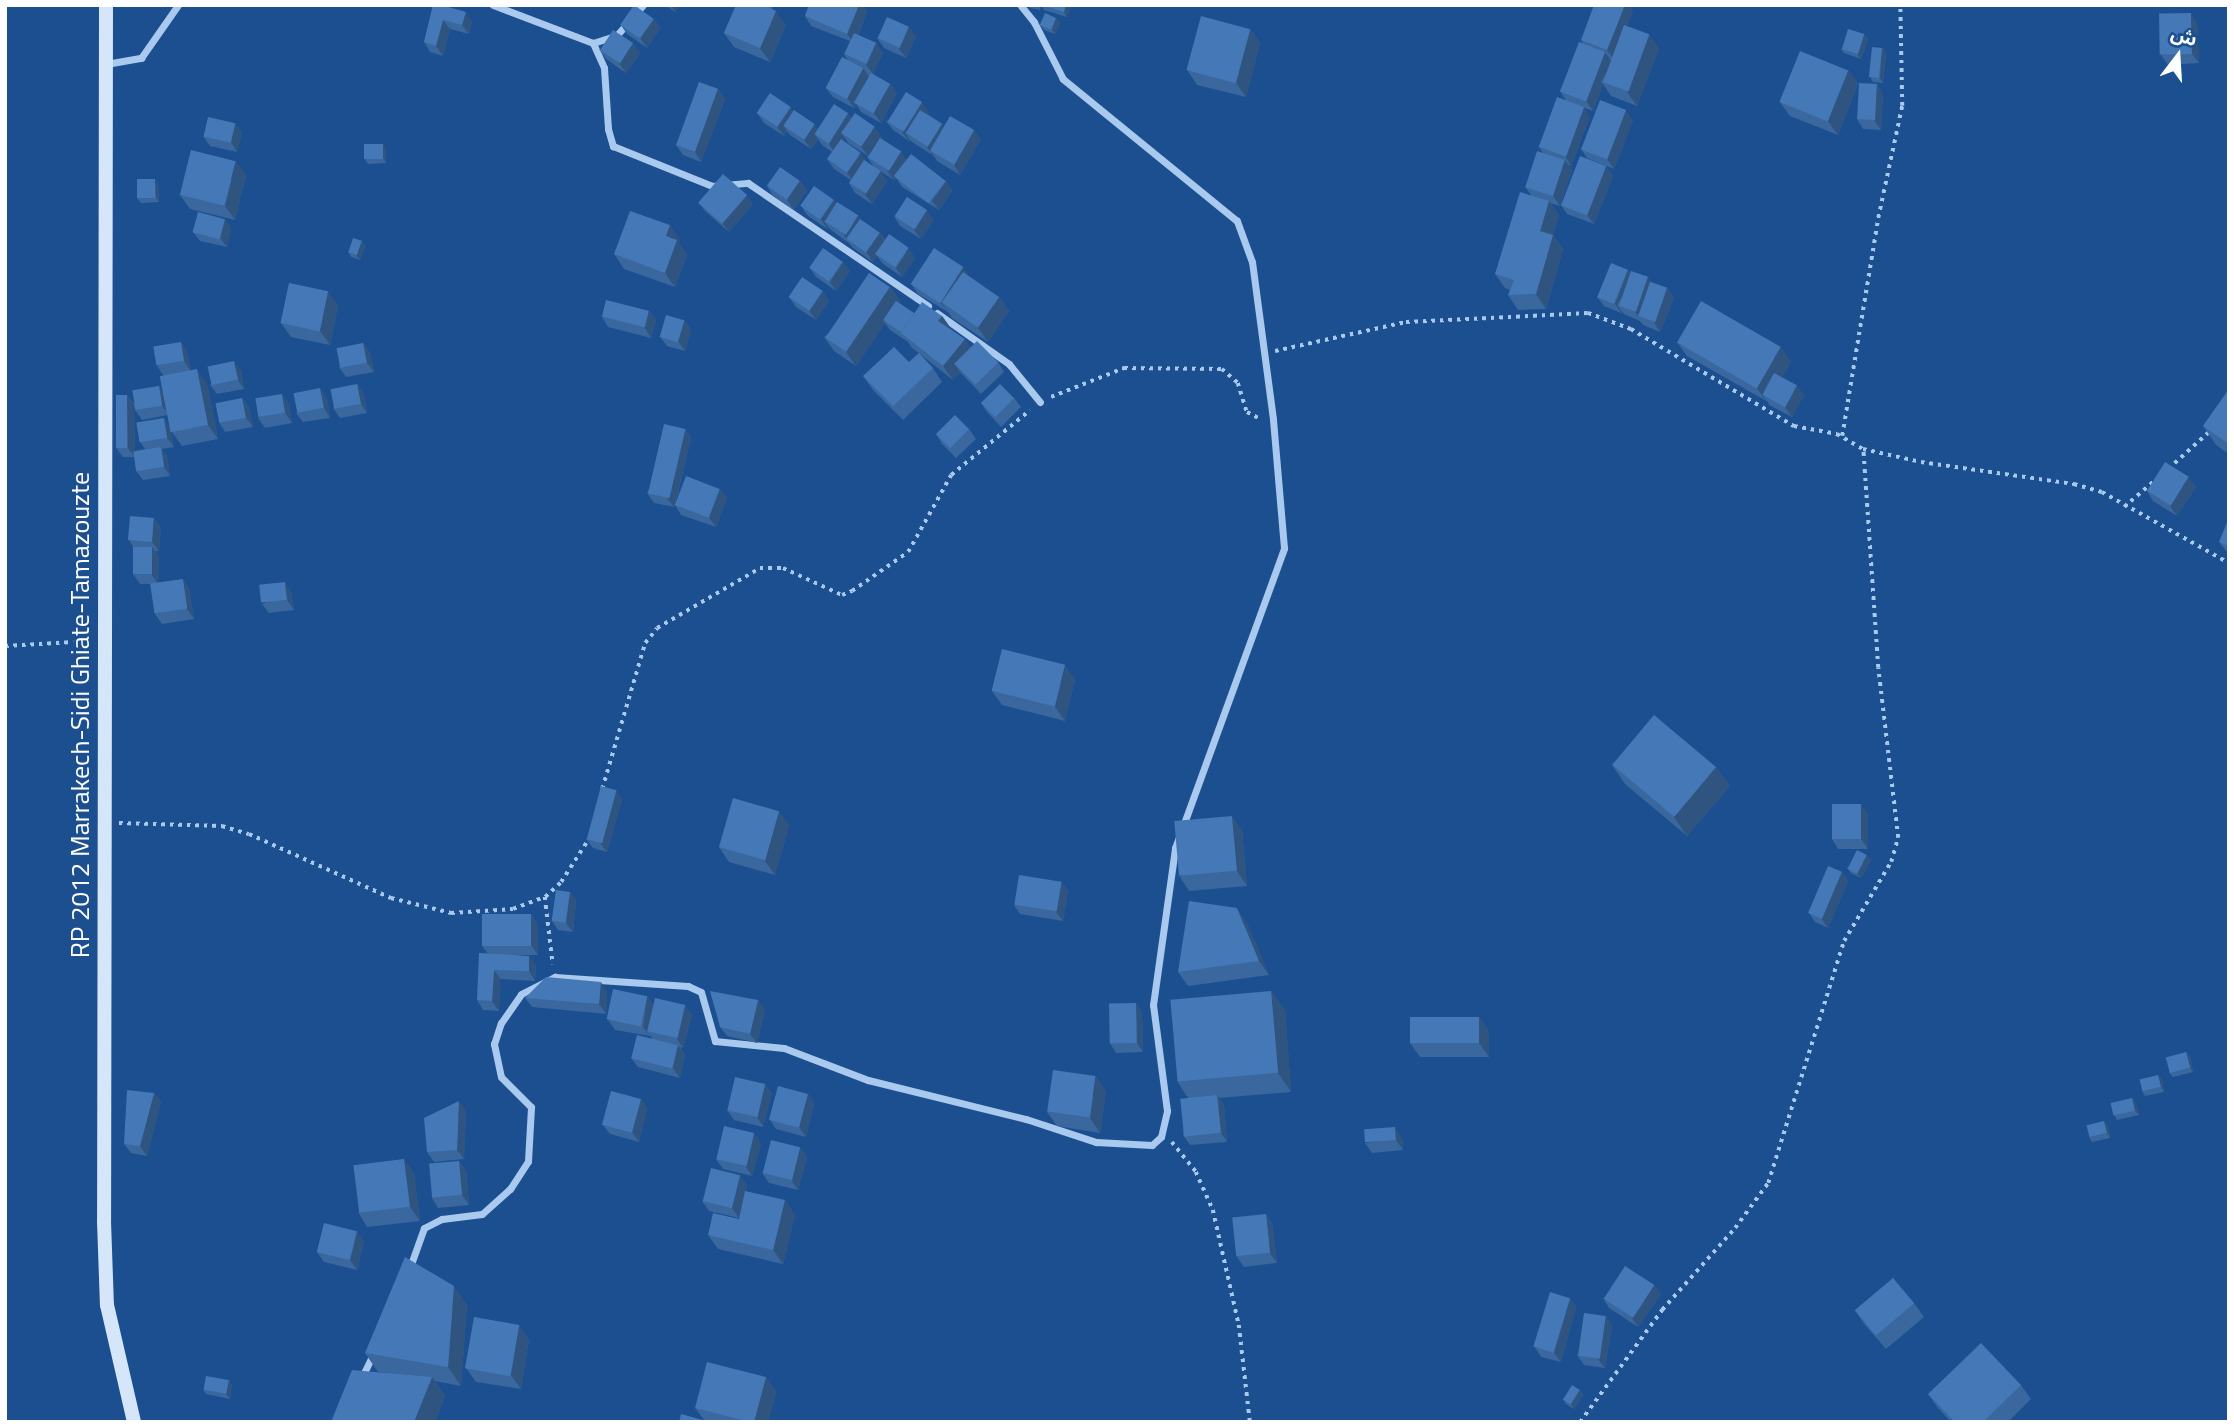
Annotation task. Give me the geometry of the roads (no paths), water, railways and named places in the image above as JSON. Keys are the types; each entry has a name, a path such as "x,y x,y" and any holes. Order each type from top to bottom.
{"street":[{"name":"RP 2012 Marrakech-Sidi Ghiate-Tamazouzte","path":"106,5 105,641 102,824 105,1267 118,1366 134,1422"},
{"path":"105,64 141,58 178,5"},
{"path":"493,5 593,43 617,35 643,5"},
{"path":"408,1277 424,1228 442,1219 482,1214 510,1189 528,1161 531,1107 501,1077 494,1044 501,1023 521,994 555,977 688,986 701,992 715,1041 784,1048 868,1080 1026,1119 1096,1143 1152,1145 1163,1132 1167,1111 1153,1004 1173,859 1284,548 1273,419 1252,262 1237,221 1063,79 1034,22 1020,5"},
{"path":"593,43 604,68 608,130 613,146 712,186 748,183 993,351 1040,402"},
{"path":"356,1390 377,1346"}]}
